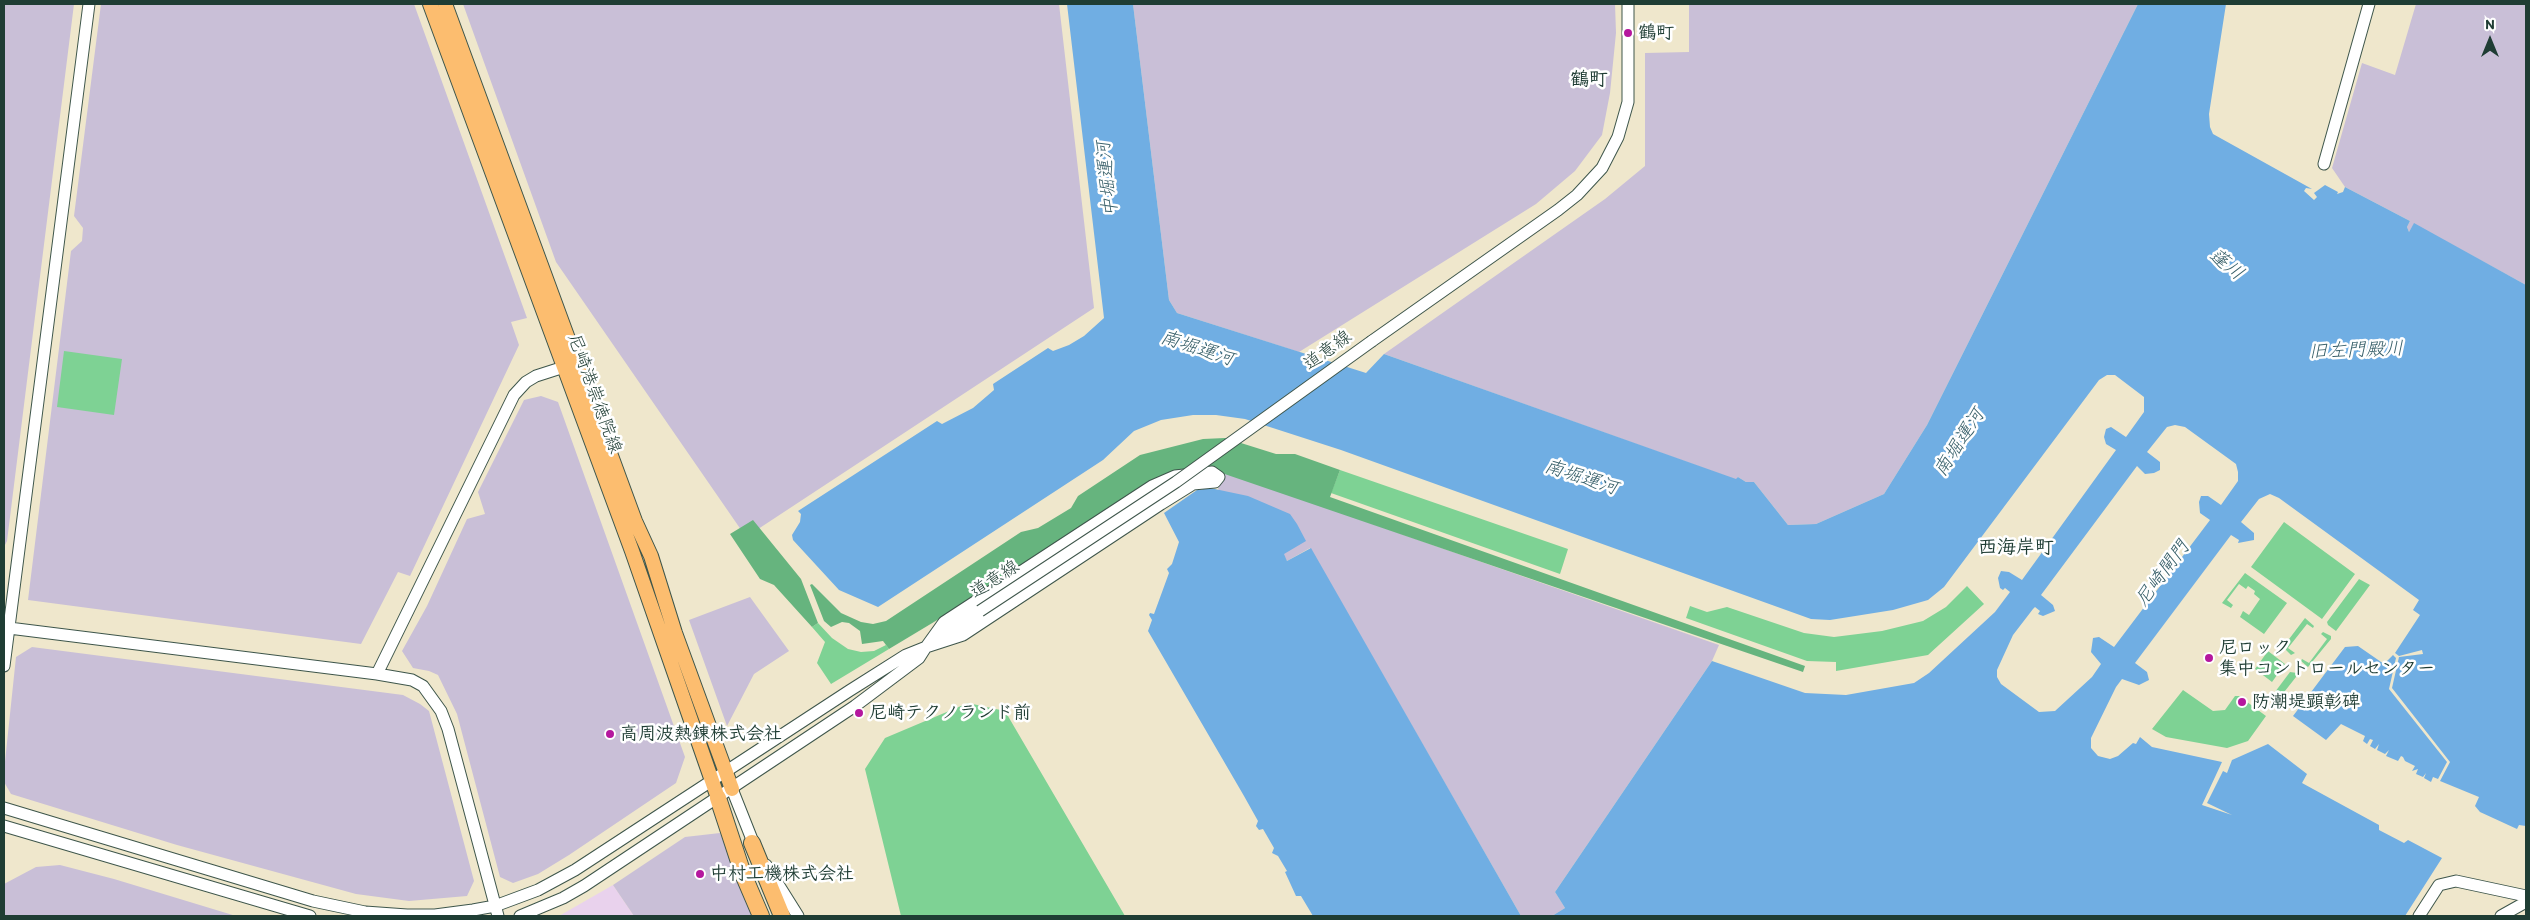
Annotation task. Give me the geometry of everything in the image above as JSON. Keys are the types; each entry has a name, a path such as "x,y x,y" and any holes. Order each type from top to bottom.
{"highway":[{"path":"725,793 743,874 761,916"},
{"path":"752,843 782,916"}],"main road":[{"name":"尼崎港崇徳院線","path":"430,4 632,551 712,781 725,793"},
{"name":"尼崎港崇徳院線","path":"445,4 635,521 651,556 675,633 726,772 725,793"}],"street":[{"path":"4,666 89,4"},
{"name":"道意線","path":"4,808 313,901 365,912 407,916 496,911 575,870 857,686 906,655 926,647 1176,482 1577,195 1602,168 1618,137 1627,107 1629,86 1628,4"},
{"path":"2324,164 2369,4"},
{"path":"377,674 514,395 526,382 536,376 564,367"},
{"path":"1212,472 1219,477 1215,482 1193,484 1160,504 963,635 926,647 944,622 1152,486 1175,476 1212,472"},
{"path":"10,628 377,674 412,680 423,686 441,711 496,911"},
{"name":"道意線","path":"520,916 563,898 584,886 725,793 855,706 919,658 926,647"},
{"path":"725,793 752,843 788,896 798,916"},
{"path":"4,826 310,916"},
{"path":"2419,916 2439,885 2456,881 2526,896"},
{"path":"2501,916 2526,902"}],"shaded area":[{"path":"4,4 74,4 7,541 4,547"},
{"path":"101,4 414,4 527,318 511,322 519,345 410,576 398,572 361,644 28,600 71,251 82,241 83,228 74,216"},
{"path":"463,4 1059,4 1094,308 746,537 556,262"},
{"path":"1133,4 1615,4 1616,33 1610,93 1602,135 1575,171 1536,204 1299,352 1177,313 1169,300"},
{"path":"1689,4 2138,4 1927,425 1884,494 1816,524 1788,525 1754,482 1746,482 1738,477 1737,480 1384,354 1605,199 1645,166 1645,53 1689,52"},
{"path":"2416,4 2526,4 2526,285 2414,224 2409,232 2407,227 2410,221 2345,187 2332,168 2362,63 2395,75"},
{"path":"541,396 558,402 685,757 676,783 569,855 538,874 513,883 500,877 457,714 438,675 413,668 402,651 427,606 467,519 485,514 478,492 524,400"},
{"path":"1224,472 1719,645 1712,661 1555,892 1565,908 1552,916 1521,916 1310,548 1287,561 1283,554 1218,489"},
{"path":"750,597 789,651 754,674 727,726 689,620"},
{"path":"32,647 403,695 420,704 429,711 474,881 467,896 409,901 356,894 177,845 11,794 4,782 4,771 16,657"},
{"path":"720,833 752,916 634,916 613,885 685,837"},
{"path":"60,865 114,879 236,916 4,916 4,884 36,867"},
{"path":"613,885 634,916 559,916"}],"green space":[{"path":"64,351 122,359 114,415 57,407"},
{"path":"1225,438 1276,454 1295,454 1340,470 1330,497 1805,666 1803,672 1210,469 1187,470 889,649 883,641 862,644 860,631 849,623 842,622 831,627 824,621 810,585 812,584 841,613 861,622 873,624 886,621 1021,532 1038,528 1071,508 1078,496 1140,455 1203,439"},
{"path":"1340,470 1568,549 1560,574 1331,493"},
{"path":"753,520 801,579 818,623 812,627 774,585 760,579 730,534"},
{"path":"2284,522 2355,574 2322,619 2251,567"},
{"path":"2245,573 2287,603 2264,634 2240,617 2243,611 2249,615 2260,599 2254,594 2255,591 2248,586 2246,589 2239,584 2227,600 2233,605 2231,608 2222,603"},
{"path":"2359,579 2370,585 2336,631 2327,622"},
{"path":"1967,586 1984,604 1928,655 1836,671 1836,662 1807,661 1686,618 1690,606 1707,612 1727,607 1804,633 1834,637 1882,631 1923,621 1946,607"},
{"path":"2305,618 2314,626 2313,628 2307,624 2288,648 2295,653 2291,655 2283,647"},
{"path":"818,623 832,638 848,649 861,652 874,651 886,645 889,649 831,684 817,663 825,642 812,627"},
{"path":"2323,632 2331,636 2331,639 2308,667 2301,661 2302,659 2309,663 2327,639 2321,634"},
{"path":"2268,651 2285,664 2272,682 2255,669"},
{"path":"2290,672 2297,673 2296,677 2281,696 2275,692"},
{"path":"2183,690 2213,711 2225,710 2235,696 2239,696 2266,716 2248,741 2227,748 2166,737 2152,729"},
{"path":"968,703 1005,711 1125,916 901,916 865,769 885,738"}],"water":[{"path":"1067,4 1133,4 1169,300 1177,313 1366,373 1384,354 1736,479 1738,477 1746,482 1754,482 1788,525 1816,524 1884,494 1927,425 2138,4 2226,4 2209,114 2210,127 2213,134 2312,189 2306,188 2304,191 2314,200 2317,197 2314,193 2325,185 2338,192 2337,194 2343,192 2345,187 2410,221 2407,227 2409,232 2414,223 2526,285 2526,826 2519,825 2517,829 2480,812 2475,806 2479,797 2440,781 2450,762 2392,688 2399,657 2423,654 2422,650 2399,656 2395,653 2420,615 2413,610 2419,600 2279,498 2270,494 2259,499 2241,522 2254,533 2254,540 2238,543 2239,540 2231,535 2135,663 2147,672 2149,680 2139,685 2122,679 2116,687 2091,738 2091,748 2098,756 2110,759 2118,756 2133,743 2136,744 2140,737 2152,747 2222,762 2202,805 2232,815 2207,803 2223,771 2227,773 2232,760 2268,744 2307,774 2302,783 2379,825 2379,830 2404,843 2408,840 2442,858 2405,916 1552,916 1565,908 1555,892 1712,661 1805,693 1846,695 1914,683 1929,673 1995,612 2010,592 2005,588 2003,590 2000,588 1998,578 2001,571 2009,572 2022,580 2116,450 2106,444 2104,437 2106,429 2111,427 2126,437 2144,412 2144,397 2115,375 2107,375 2099,380 1944,587 1928,600 1893,610 1830,620 1811,619 1341,450 1245,419 1216,415 1193,415 1161,420 1134,431 1103,460 878,607 839,590 793,540 792,535 800,522 801,514 798,511 937,421 942,424 973,408 994,390 993,384 1048,348 1053,351 1069,345 1084,336 1104,318","holes":["2175,425 2185,427 2236,464 2238,481 2221,505 2208,496 2201,496 2199,502 2200,513 2210,520 2114,647 2099,637 2093,638 2091,652 2101,664 2092,677 2055,711 2039,712 2001,684 1997,677 1997,670 2013,635 2035,607 2040,611 2038,614 2043,616 2055,611 2053,605 2041,595 2137,466 2145,474 2160,470 2160,462 2147,452 2167,427"]},
{"path":"1210,488 1248,496 1290,514 1306,541 1284,554 1287,561 1311,548 1521,916 1313,916 1301,896 1296,896 1285,872 1287,871 1278,856 1272,853 1274,848 1263,829 1259,830 1256,826 1258,821 1148,631 1152,620 1149,615 1150,613 1154,614 1169,573 1167,569 1172,564 1179,542 1164,513 1197,490"},
{"path":"2358,646 2384,664 2393,655 2396,658 2389,689 2447,762 2438,779 2433,777 2431,782 2424,778 2426,773 2423,777 2416,774 2418,769 2412,771 2415,766 2405,761 2403,757 2401,756 2398,761 2386,756 2389,750 2385,754 2377,750 2379,744 2375,749 2370,746 2373,740 2370,739 2367,744 2363,741 2365,736 2341,724 2326,740 2293,716 2345,647"}],"place":[{"name":"鶴町","path":"1628,33"},
{"name":"尼ロック 集中コントロールセンター","path":"2209,658"},
{"name":"防潮堤顕彰碑","path":"2242,702"},
{"name":"尼崎テクノランド前","path":"859,713"},
{"name":"高周波熱錬株式会社","path":"610,734"},
{"name":"中村工機株式会社","path":"700,874"}],"district":[{"name":"鶴町","path":"1589,80"},
{"name":"西海岸町","path":"2016,548"}],"water label":[{"name":"中堀運河","path":"1108,179"},
{"name":"蓬川","path":"2226,265"},
{"name":"南堀運河","path":"1197,349"},
{"name":"旧左門殿川","path":"2356,351"},
{"name":"南堀運河","path":"1960,443"},
{"name":"南堀運河","path":"1581,478"},
{"name":"尼崎閘門","path":"2163,574"}]}
